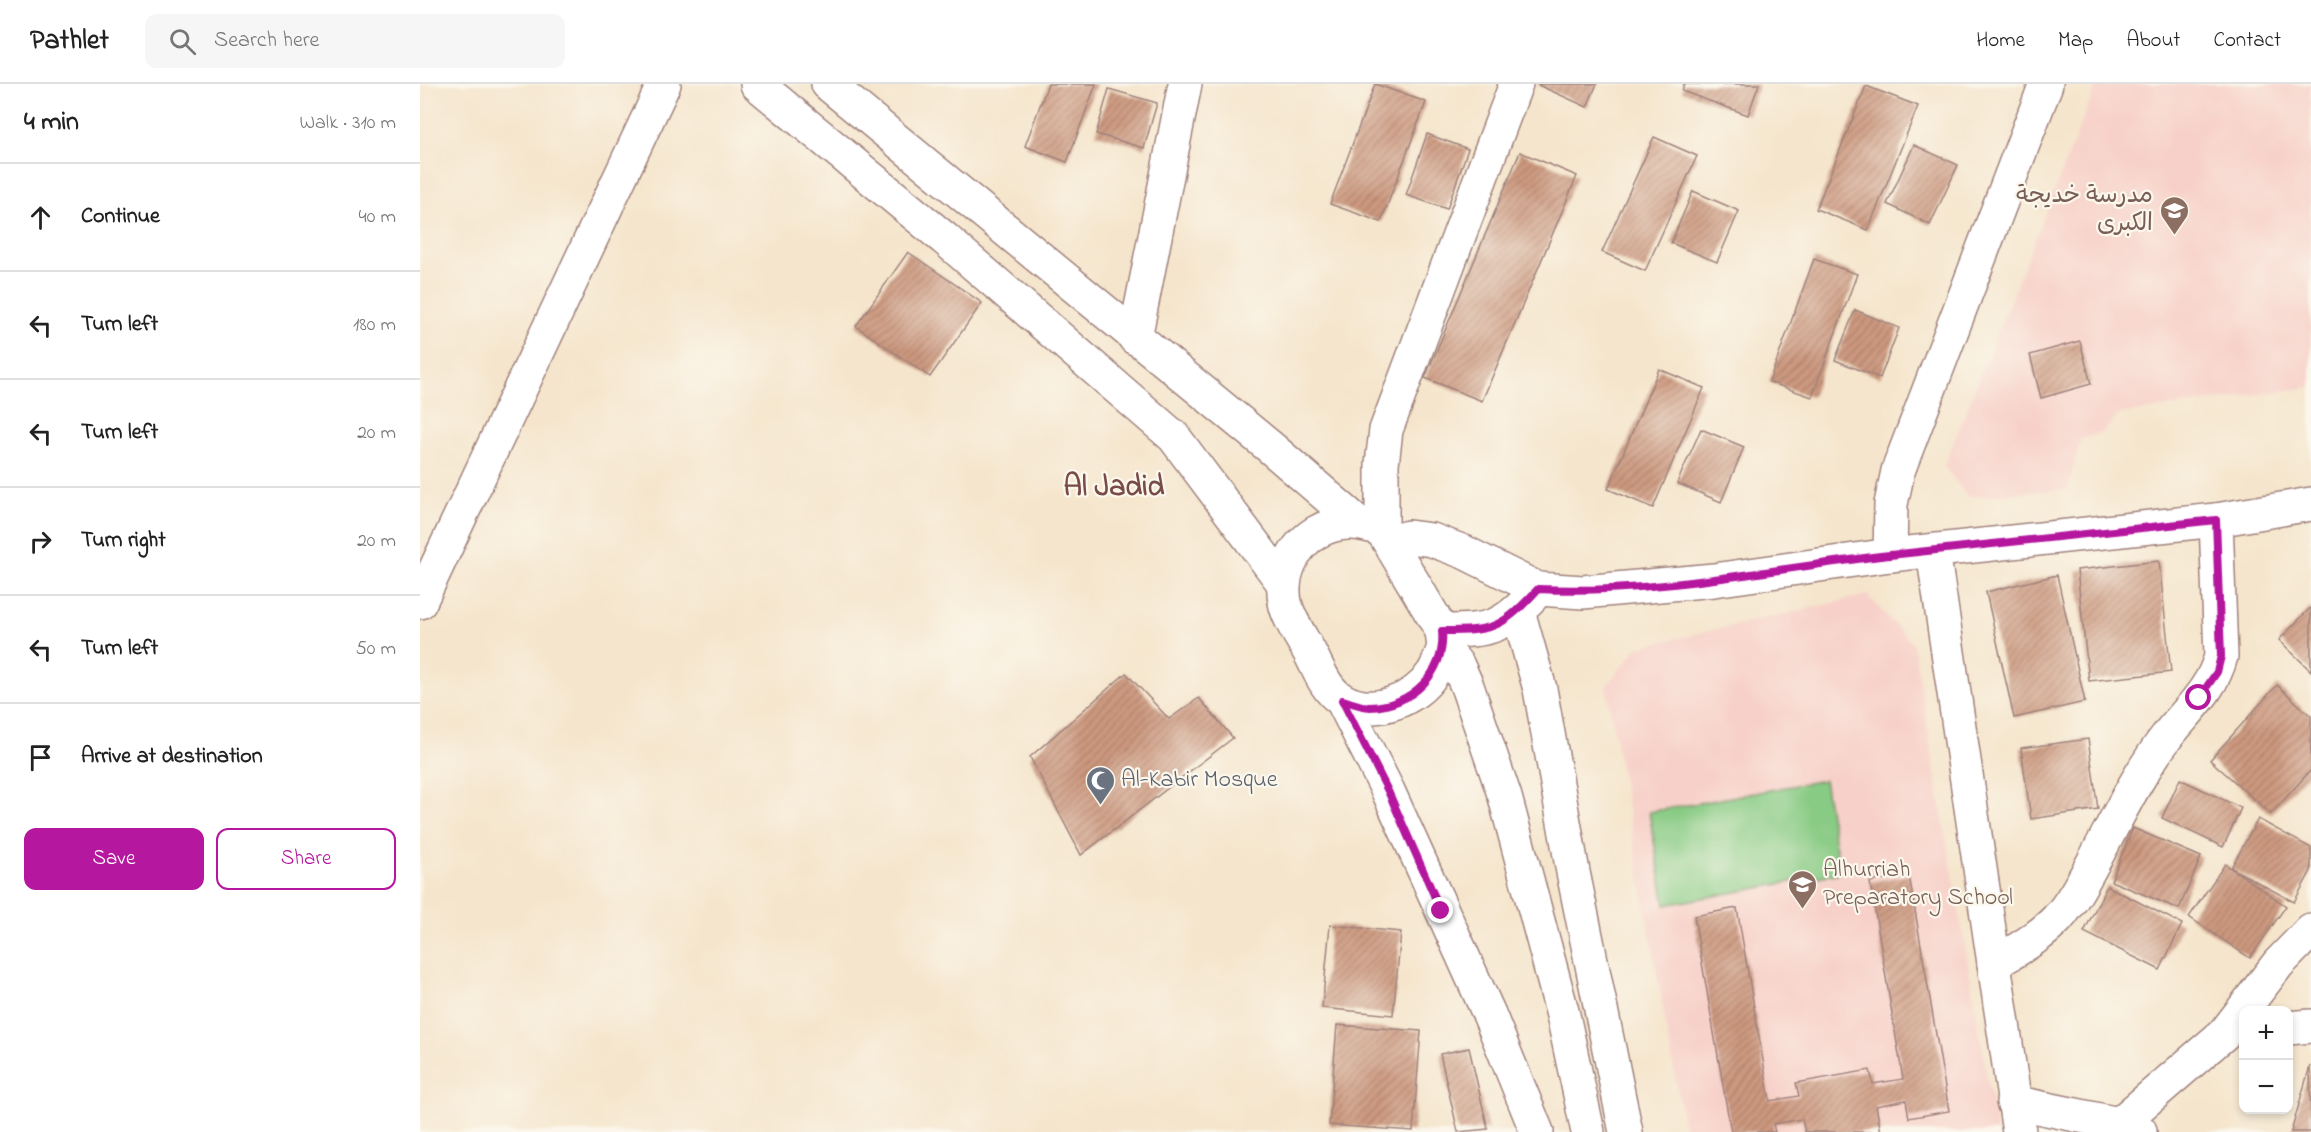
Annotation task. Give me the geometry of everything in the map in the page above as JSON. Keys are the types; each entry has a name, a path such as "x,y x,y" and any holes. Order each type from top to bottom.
{"main road":[{"path":"420,602 664,84"},
{"path":"756,84 945,239 1174,437 1284,584"},
{"path":"828,84 1135,338 1376,531 1443,640 1467,686 1505,797 1563,1015 1588,1132"},
{"path":"1135,338 1185,84"},
{"path":"1376,531 1386,429 1516,84"},
{"path":"1890,555 1891,504 1898,471 2046,84"},
{"path":"1443,640 1501,623 1528,600 1583,591 1714,580 1890,555 2216,520 2311,504"},
{"path":"1994,964 2041,934 2058,918 2076,893 2135,784 2166,738 2210,685 2217,672 2221,656 2216,520"},
{"path":"1537,1132 1489,1014 1388,791 1342,700 1327,686 1285,604 1284,584 1291,559 1307,538 1330,525 1432,540 1464,552 1528,600 1540,689 1573,872 1626,1132"},
{"path":"1933,551 2016,1117 2131,1128 2234,1032 2278,964 2311,930"},
{"path":"1342,700 1367,707 1393,704 1416,692 1434,673 1443,640"},
{"path":"2293,1028 2311,1026"}],"shaded area":[{"name":"مدرسة خديجة الكبرى","path":"2097,84 2311,84 2311,387 2120,414 2102,433 2081,439 2068,489 1968,497 1944,466"},
{"name":"Alhurriah Preparatory School","path":"1867,595 1913,644 1997,1132 1685,1132 1606,686 1638,647"}],"green space":[{"path":"1824,780 1840,873 1665,905 1649,812"}],"building":[{"path":"1048,84 1096,84 1067,162 1025,146"},
{"path":"1375,84 1426,102 1381,222 1330,204"},
{"path":"1536,84 1597,84 1587,107"},
{"path":"1684,84 1759,84 1748,115 1682,91"},
{"path":"1866,86 1918,106 1868,230 1816,209"},
{"path":"1109,89 1157,103 1144,148 1096,134"},
{"path":"1427,134 1468,149 1447,209 1406,195"},
{"path":"1654,137 1697,156 1645,271 1602,252"},
{"path":"1914,145 1958,165 1930,225 1887,204"},
{"path":"1520,152 1577,176 1482,401 1425,378"},
{"path":"1693,191 1739,211 1717,262 1671,243"},
{"path":"908,252 982,303 930,377 856,326"},
{"path":"1814,259 1857,274 1812,397 1769,382"},
{"path":"1855,310 1899,328 1880,378 1835,360"},
{"path":"2080,341 2091,384 2041,398 2030,355"},
{"path":"1659,369 1704,388 1653,508 1608,489"},
{"path":"1701,429 1744,447 1721,502 1677,483"},
{"path":"2159,561 2171,672 2089,681 2077,570"},
{"path":"2057,575 2085,702 2014,718 1986,592"},
{"path":"2311,607 2311,671 2279,640"},
{"name":"Al-Kabir Mosque","path":"1126,673 1169,719 1199,698 1233,738 1081,855 1030,757"},
{"path":"2277,685 2311,716 2311,770 2271,814 2210,760"},
{"path":"2088,739 2098,809 2031,819 2021,748"},
{"path":"2180,779 2241,808 2223,847 2162,818"},
{"path":"2258,819 2311,848 2311,871 2294,902 2231,868"},
{"path":"2133,828 2201,857 2179,909 2111,881"},
{"path":"2225,864 2286,906 2250,958 2189,917"},
{"path":"1909,875 1949,1111 1909,1118 1906,1100 1876,1106 1881,1132 1805,1132 1802,1119 1773,1124 1775,1132 1731,1132 1694,916 1737,908 1770,1101 1799,1096 1796,1083 1870,1070 1873,1084 1903,1079 1870,882"},
{"path":"2107,886 2182,924 2160,970 2084,932"},
{"path":"1330,925 1401,932 1393,1015 1322,1008"},
{"path":"1337,1025 1421,1031 1413,1131 1329,1125"},
{"path":"1469,1048 1488,1129 1458,1132 1440,1054"},
{"path":"2310,1066 2311,1132 2291,1132"}],"place":[{"name":"مدرسة خديجة الكبرى","path":"2174,236"},
{"name":"Al-Kabir Mosque","path":"1100,806"},
{"name":"Alhurriah Preparatory School","path":"1802,910"}],"district":[{"name":"Al Jadid","path":"1114,488"}],"route":[{"path":"1441,911 1388,791 1342,700 1367,707 1393,704 1416,692 1434,673 1444,648 1442,631 1480,631 1501,623 1518,611 1538,589 1583,591 1714,580 1890,555 2216,520 2221,656 2217,672 2199,698"}]}
